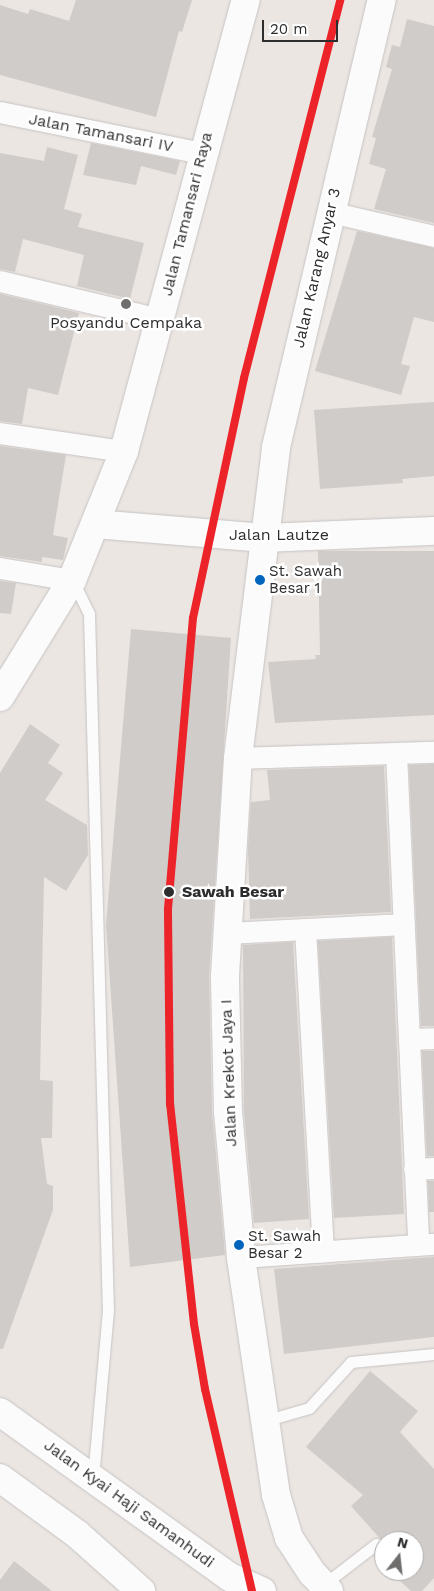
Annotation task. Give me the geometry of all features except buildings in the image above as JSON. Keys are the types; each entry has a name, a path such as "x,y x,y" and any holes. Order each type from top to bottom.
{"street":[{"name":"Jalan Tamansari Raya","path":"0,697 72,580 124,451 202,153 246,0"},
{"name":"Jalan Karang Anyar 3","path":"264,538 276,447 330,212 382,0"},
{"name":"Jalan Tamansari IV","path":"0,112 202,153"},
{"path":"330,212 434,236"},
{"path":"0,281 160,319"},
{"path":"0,433 124,451"},
{"name":"Jalan Lautze","path":"95,524 264,538 434,531"},
{"name":"Jalan Krekot Jaya I","path":"264,538 238,758 227,933 228,1112 241,1257 276,1495 289,1538 326,1588"},
{"path":"0,568 72,580"},
{"path":"238,758 434,752"},
{"path":"241,1257 426,1244 424,1168 409,1039 396,753"},
{"path":"227,933 404,924"},
{"path":"305,929 323,1251"},
{"path":"409,1039 434,1038"},
{"name":"Jalan Kyai Haji Samanhudi","path":"0,1412 230,1576 262,1591"},
{"path":"0,1478 77,1534 141,1591"}],"lane":[{"path":"72,580 89,614 108,1310 93,1477"},
{"path":"264,1421 309,1408 351,1362 434,1354"},
{"path":"326,1588 374,1546"}],"transit line":[{"path":"252,1591 205,1389 194,1324 170,1104 168,909 193,618 244,378 340,0"}],"place":[{"name":"Posyandu Cempaka","path":"126,304"},
{"name":"St. Sawah Besar 1","path":"260,580"},
{"name":"Sawah Besar","path":"169,892"},
{"name":"St. Sawah Besar 2","path":"239,1245"}]}
